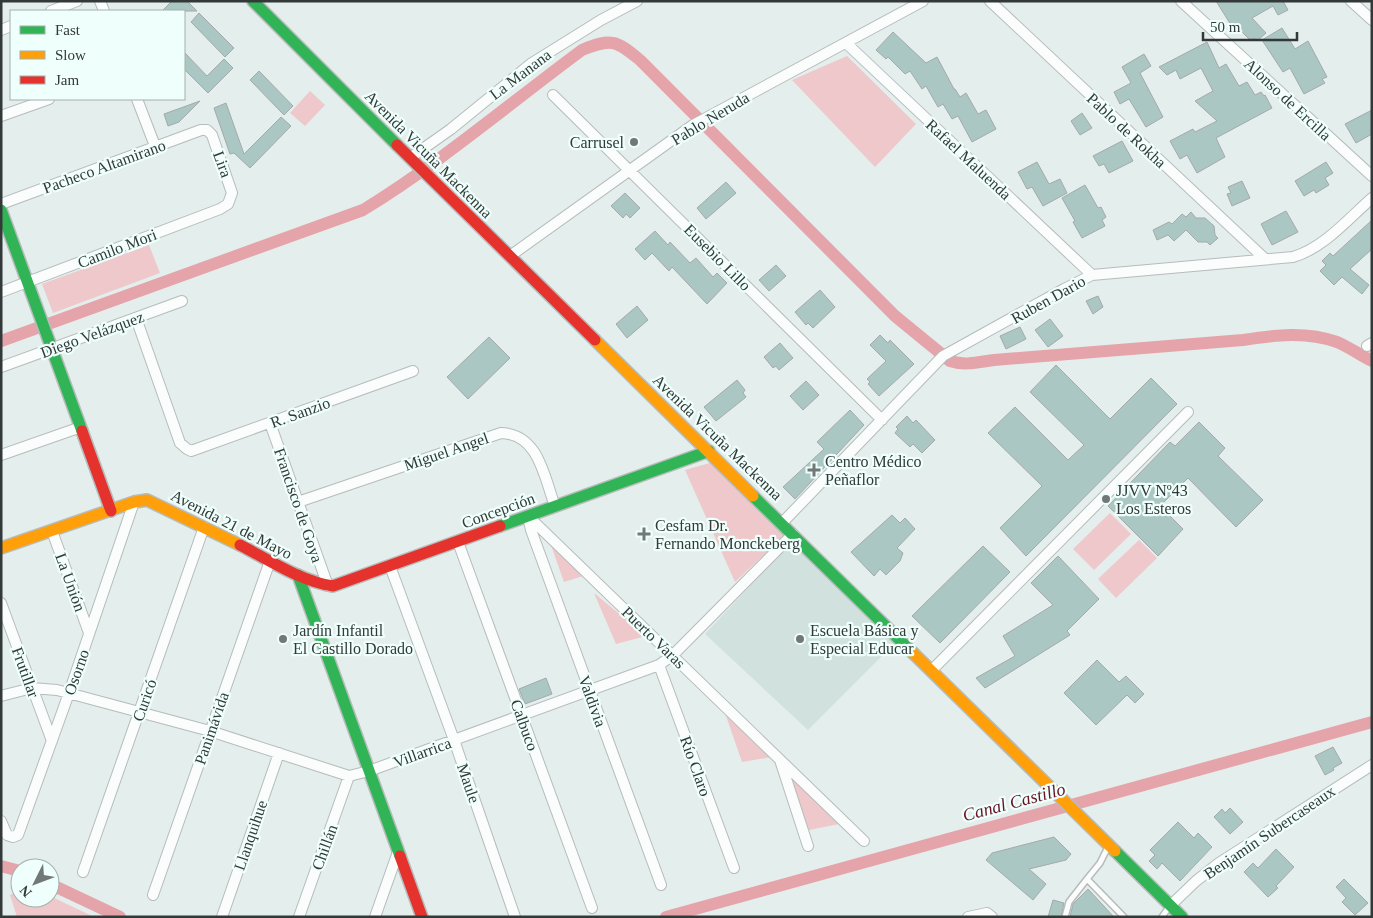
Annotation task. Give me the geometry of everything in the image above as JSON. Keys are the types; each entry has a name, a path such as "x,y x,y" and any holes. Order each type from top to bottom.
{"street":[{"path":"54,10 77,1"},
{"name":"Avenida Vicuña Mackenna","path":"253,1 432,180 1182,917"},
{"name":"La Manana","path":"410,158 451,129 532,63 601,20 637,1"},
{"name":"Pablo Neruda","path":"510,256 693,125 923,1"},
{"name":"Pablo de Rokha","path":"990,1 1265,259"},
{"name":"Alonso de Ercilla","path":"1181,1 1372,176"},
{"path":"1351,1 1370,14"},
{"name":"Rafael Maluenda","path":"846,43 1092,275"},
{"name":"Eusebio Lillo","path":"554,95 882,420"},
{"path":"1,116 46,100"},
{"path":"137,100 155,146"},
{"name":"Pacheco Altamirano","path":"1,204 155,146 201,130 207,130"},
{"name":"Lira","path":"207,130 212,135 232,189 230,201"},
{"name":"Ruben Dario","path":"782,523 943,356 1064,289 1092,275 1293,258 1305,254 1319,244 1372,198"},
{"name":"Camilo Mori","path":"1,292 220,209 230,201"},
{"path":"1,210 111,511"},
{"name":"Diego Velázquez","path":"1,367 50,344 136,318 182,301"},
{"name":"R. Sanzio","path":"136,318 180,443 186,449 196,450 413,371"},
{"path":"932,670 1188,412"},
{"name":"Francisco de Goya","path":"270,423 328,586"},
{"path":"1,456 81,427"},
{"name":"Miguel Angel","path":"298,502 501,433 514,435 531,446 555,506"},
{"name":"Concepción","path":"328,586 342,584 709,452"},
{"name":"Avenida 21 de Mayo","path":"1,548 134,502 147,500 298,575 422,917"},
{"name":"Osorno","path":"1,821 7,835 13,838 18,835 134,502"},
{"name":"Puerto Varas","path":"528,516 864,841"},
{"name":"Valdivia","path":"528,516 531,530 661,885"},
{"name":"Curicó","path":"84,872 204,527"},
{"name":"La Unión","path":"52,531 89,633"},
{"name":"Villarrica","path":"349,776 369,771 659,665 672,655 793,534"},
{"name":"Calbuco","path":"458,542 592,908"},
{"name":"Panimávida","path":"153,895 270,561"},
{"name":"Maule","path":"390,566 454,740 515,917"},
{"path":"298,575 328,586"},
{"name":"Frutillar","path":"1,603 52,741"},
{"name":"Río Claro","path":"659,665 734,868"},
{"path":"1,696 32,688 69,692 210,731 349,776"},
{"name":"Llanquihue","path":"222,917 279,753"},
{"name":"Puerto Varas","path":"780,759 808,846"},
{"name":"Benjamín Subercaseaux","path":"1171,905 1196,881 1219,863 1372,765"},
{"name":"Chillán","path":"299,917 349,776"},
{"path":"375,917 398,852"},
{"path":"968,917 987,913 992,917"}],"lane":[{"path":"1065,917 1068,902 1100,863 1109,844"},
{"path":"1087,879 1124,917"},
{"path":"1162,917 1171,905"}],"shaded area":[{"path":"847,56 916,124 875,167 792,80"},
{"path":"310,91 325,105 305,126 290,113"},
{"path":"149,245 160,273 53,313 42,284"},
{"path":"717,461 789,531 735,582 685,470"},
{"path":"1110,513 1131,534 1094,570 1073,549"},
{"path":"1139,540 1157,558 1116,598 1098,579"},
{"name":"Escuela Básica y Especial Educar","path":"792,541 894,644 808,730 705,634"},
{"path":"551,545 583,576 564,582"},
{"path":"594,593 646,636 616,644"},
{"path":"724,710 772,757 742,762"},
{"path":"791,778 839,824 809,830"},
{"path":"60,901 94,917 17,917 14,908 60,908"}],"building":[{"path":"172,1 187,1 197,11 185,10 163,10"},
{"path":"1216,1 1283,1 1288,10 1278,15 1273,6 1252,18 1266,33 1257,41 1254,38 1251,41 1233,23 1231,25"},
{"path":"199,13 234,48 225,57 191,22"},
{"path":"1282,28 1295,49 1308,41 1327,77 1322,79 1325,83 1304,94 1290,68 1283,72 1262,40"},
{"path":"893,32 926,63 937,57 960,97 966,93 978,114 986,110 996,129 972,142 958,116 952,119 943,104 938,107 926,86 922,89 910,71 905,74 888,57 886,59 876,50"},
{"path":"1207,42 1219,68 1226,64 1239,86 1247,82 1255,95 1261,92 1265,95 1272,108 1216,138 1225,157 1197,173 1187,155 1180,159 1170,141 1193,129 1195,132 1217,121 1195,101 1213,91 1201,68 1180,79 1176,70 1167,75 1159,67"},
{"path":"185,53 207,76 224,59 233,68 208,93 185,70"},
{"path":"1144,54 1151,66 1140,73 1163,117 1146,127 1129,99 1120,104 1114,92 1131,83 1122,67"},
{"path":"259,71 293,106 284,115 250,80"},
{"path":"200,101 179,122 168,126 164,114"},
{"path":"226,103 244,154 281,117 291,126 250,168 234,153 230,154 214,108"},
{"path":"1372,110 1372,134 1356,143 1345,124"},
{"path":"1082,113 1092,128 1080,135 1071,121"},
{"path":"1122,141 1133,161 1109,173 1104,164 1099,166 1093,156"},
{"path":"1037,162 1049,184 1060,179 1067,193 1043,206 1032,187 1027,189 1018,172"},
{"path":"1326,162 1333,173 1325,178 1329,185 1316,193 1314,190 1304,196 1295,181"},
{"path":"1242,181 1250,198 1232,206 1227,194 1231,193 1228,187"},
{"path":"726,182 736,193 706,219 697,208"},
{"path":"1085,185 1098,208 1101,207 1106,217 1102,220 1105,226 1082,238 1062,198"},
{"path":"625,193 640,208 630,218 626,214 623,218 611,206"},
{"path":"1286,211 1298,232 1272,245 1261,224"},
{"path":"1191,212 1196,218 1205,218 1214,226 1215,235 1218,238 1210,245 1207,242 1198,242 1186,230 1174,241 1168,235 1157,240 1153,230 1169,222 1172,224 1182,214 1186,217"},
{"path":"1372,220 1372,249 1350,269 1369,285 1362,294 1342,277 1334,285 1320,271 1326,265 1322,261 1330,253 1333,256"},
{"path":"655,231 668,245 670,242 690,263 696,258 713,277 717,273 727,283 707,304 672,267 669,271 652,253 645,260 635,249"},
{"path":"776,265 786,276 769,291 759,280"},
{"path":"820,290 835,307 813,328 808,323 806,325 795,312"},
{"path":"1098,296 1103,307 1093,314 1086,301"},
{"path":"637,306 648,320 627,338 616,324"},
{"path":"1050,319 1063,336 1048,347 1035,330"},
{"path":"1020,327 1026,339 1006,349 1000,336"},
{"path":"880,335 888,343 890,340 914,364 879,396 868,384 870,382 867,379 886,361 870,345"},
{"path":"489,337 510,358 468,399 447,377"},
{"path":"780,343 793,358 779,370 776,366 773,368 764,357"},
{"path":"1056,365 1110,419 1151,378 1177,404 1026,556 1000,528 1042,486 988,433 1015,407 1068,460 1084,445 1030,392"},
{"path":"737,380 745,390 743,393 746,397 716,421 704,407"},
{"path":"806,381 819,395 803,410 790,396"},
{"path":"850,410 864,425 795,499 783,487 824,449 817,442"},
{"path":"907,416 913,423 916,420 935,440 922,453 913,444 910,447 895,433 898,429 896,427"},
{"path":"1199,422 1225,448 1218,456 1263,500 1236,527 1188,478 1160,506 1183,529 1158,556 1108,506 1170,442 1175,446"},
{"path":"892,515 900,523 905,518 915,529 897,548 903,553 900,561 886,575 880,569 874,576 851,552"},
{"path":"983,546 1010,572 940,643 912,616"},
{"path":"1058,556 1099,599 1067,631 1070,635 985,688 976,678 1015,656 1003,636 1053,605 1031,583"},
{"path":"1097,660 1119,682 1126,676 1144,694 1135,703 1127,695 1096,725 1064,693"},
{"path":"546,678 552,694 525,704 519,689"},
{"path":"1333,747 1342,763 1325,775 1315,756"},
{"path":"1230,808 1243,822 1230,834 1214,817 1222,809 1225,813"},
{"path":"1178,822 1194,838 1198,833 1212,847 1180,881 1162,863 1157,869 1149,861 1155,855 1150,850"},
{"path":"1054,837 1071,854 1066,860 1029,869 1046,884 1033,900 986,860 992,853"},
{"path":"1276,849 1294,867 1276,886 1278,888 1268,897 1244,872 1253,863 1258,868"},
{"path":"1344,879 1368,903 1355,915 1342,902 1346,898 1336,887"},
{"path":"1088,889 1114,917 1070,917 1073,904"},
{"path":"1053,900 1064,903 1061,917 1048,917"}],"waterway":[{"path":"1,341 363,210 447,153 582,50 600,44 613,43 625,48 640,60 895,316 950,361 972,363 1290,335 1314,336 1337,342 1372,361"},
{"name":"Canal Castillo","path":"666,917 1372,722"},
{"name":"Canal Castillo","path":"1,866 10,868"},
{"name":"Canal Castillo","path":"60,889 120,917"}],"traffic: fast":[{"path":"253,1 397,145"},
{"path":"1,210 82,431"},
{"path":"500,526 709,451"},
{"path":"753,496 913,653"},
{"path":"298,575 400,856"},
{"path":"1115,851 1182,917"}],"traffic: slow":[{"path":"595,340 753,496"},
{"path":"1,548 134,502 147,500 240,545"},
{"path":"913,653 1115,851"}],"traffic: jam":[{"path":"397,145 595,340"},
{"path":"82,431 111,511"},
{"path":"240,545 297,575 333,586 500,526"},
{"path":"400,856 422,917"}],"place":[{"name":"Carrusel","path":"634,142"},
{"name":"Centro Médico Peñaflor","path":"814,470"},
{"name":"JJVV Nº43 Los Esteros","path":"1106,499"},
{"name":"Cesfam Dr. Fernando Monckeberg","path":"644,534"},
{"name":"Jardín Infantil El Castillo Dorado","path":"283,639"},
{"name":"Escuela Básica y Especial Educar","path":"800,639"}]}
